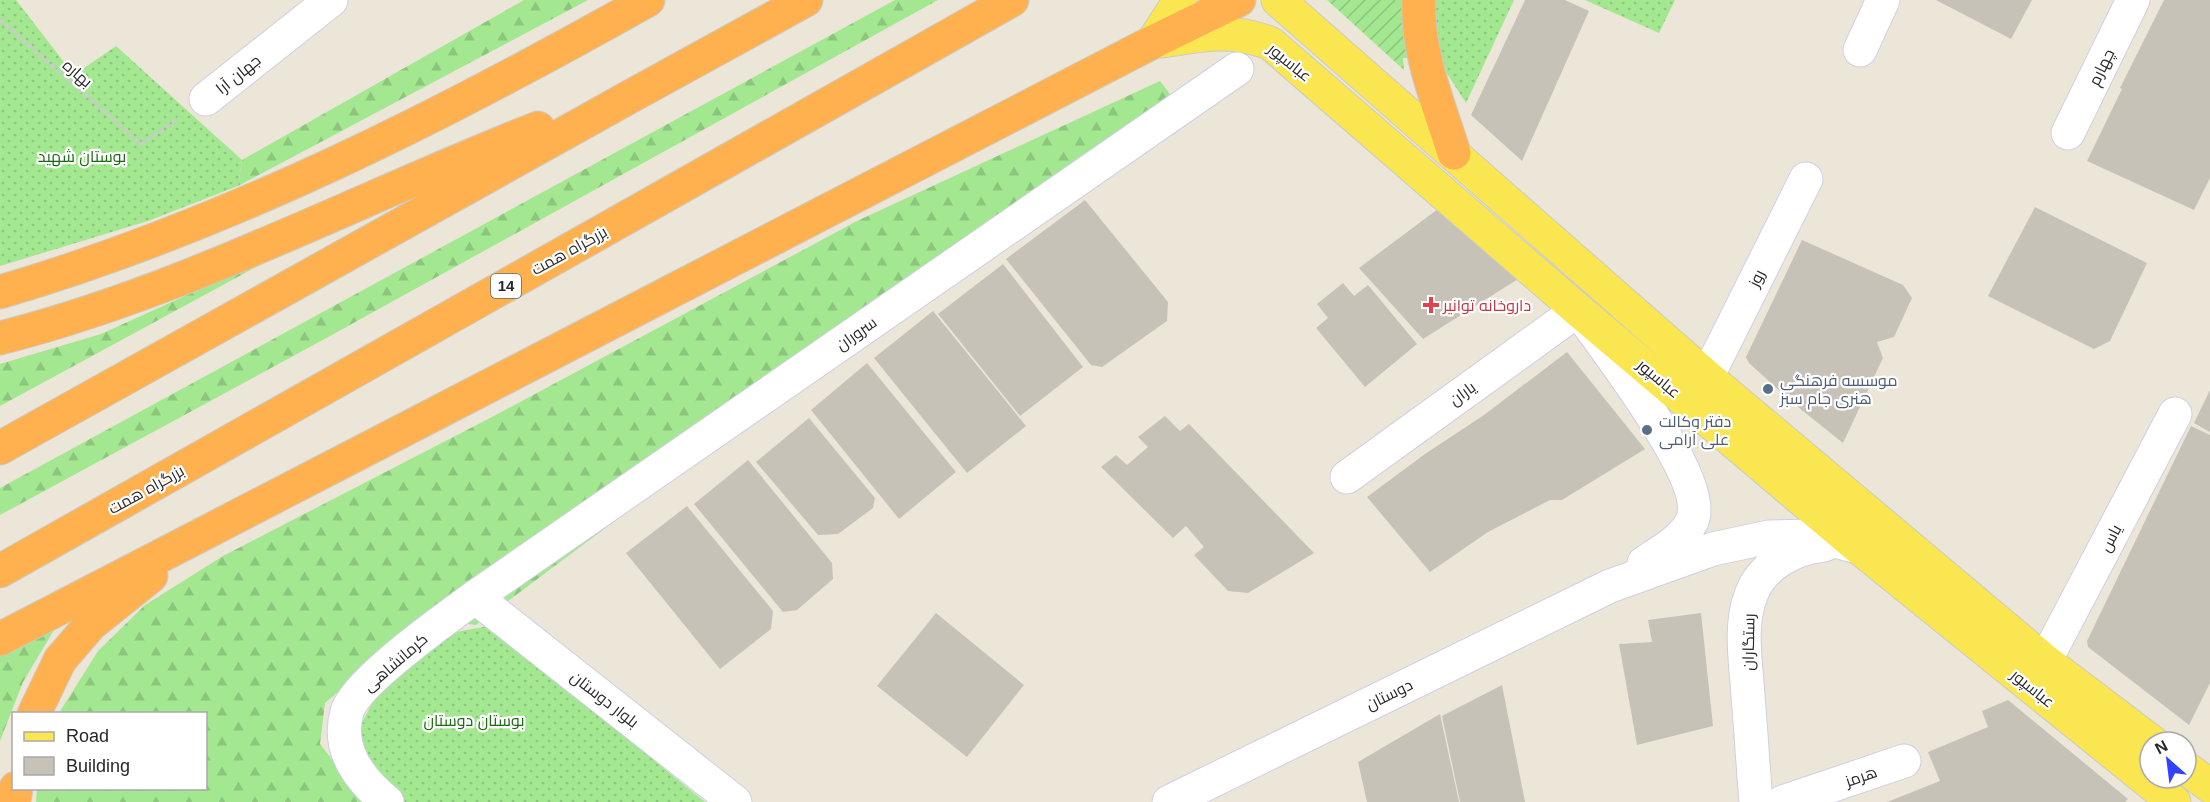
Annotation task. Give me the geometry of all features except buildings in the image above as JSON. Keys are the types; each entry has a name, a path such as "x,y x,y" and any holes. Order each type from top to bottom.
{"highway":[{"path":"0,292 51,277 146,242 301,179 426,119 648,0"},
{"path":"0,448 806,0"},
{"name":"بزرگراه همت","path":"0,571 1012,0"},
{"path":"0,639 228,519 1153,42 1239,0"},
{"path":"1419,0 1418,16 1423,51 1454,153"},
{"path":"0,338 90,312 166,285 487,148 633,95"},
{"path":"34,712 60,660 91,624 228,519"}],"main road":[{"path":"1153,42 1180,0"},
{"name":"عباسپور","path":"1278,0 1707,377 2045,661 2138,731"},
{"name":"عباسپور","path":"1153,42 1221,33 1238,34 1270,43 1851,545 2174,802"},
{"path":"1578,310 1600,283"}],"street":[{"name":"جهان آرا","path":"206,99 331,0"},
{"path":"1860,51 1883,0"},
{"name":"چهارم","path":"2068,133 2133,0"},
{"name":"سروران","path":"474,597 1237,69"},
{"name":"روز","path":"1707,377 1806,179"},
{"name":"یاران","path":"1347,477 1578,310"},
{"name":"دوستان","path":"1578,310 1657,422 1681,463 1690,487 1693,505 1692,520 1682,534 1665,549 1610,586"},
{"name":"یاس","path":"2045,661 2175,414"},
{"name":"دوستان","path":"1168,802 1610,586 1713,549 1744,541 1795,535 1825,538 1851,545"},
{"name":"رستگاران","path":"1756,802 1745,651 1745,618 1751,594 1762,576 1781,559 1797,551 1814,546 1851,545"},
{"name":"کرمانشاهی","path":"387,802 367,786 355,769 347,749 344,730 347,710 363,688 401,653 474,597"},
{"name":"بلوار دوستان","path":"474,597 735,802"},
{"name":"هرمز","path":"1783,802 1904,761"}],"path":[{"name":"بهاره","path":"0,20 141,144"},
{"name":"جهان آرا","path":"141,144 206,99"}],"green space":[{"name":"بوستان شهید","path":"0,0 16,0 74,75 116,46 242,160 238,186 148,221 0,266"},
{"path":"524,0 588,0 238,186 242,160"},
{"path":"895,0 938,0 330,336 0,515 0,488"},
{"path":"1327,0 1403,0 1404,30 1415,58 1403,58 1404,70"},
{"path":"1431,0 1514,0 1466,103 1444,69 1428,28"},
{"path":"1585,0 1675,0 1659,33"},
{"path":"1160,81 1180,107 699,458 476,625 435,620 381,655 325,703 320,744 365,802 36,802 37,790 207,790 207,712 60,712 98,651 145,605 223,556 492,417 857,221"},
{"path":"293,247 0,406 0,364 101,334"},
{"path":"57,625 23,682 0,741 0,655"},
{"name":"بوستان دوستان","path":"489,626 705,802 405,802 366,764 356,734 378,692 450,633"}],"place":[{"name":"داروخانه توانیر","path":"1431,305"},
{"name":"موسسه فرهنگی هنری جام سبز","path":"1768,389"},
{"name":"دفتر وکالت علی آرامی","path":"1647,430"}]}
